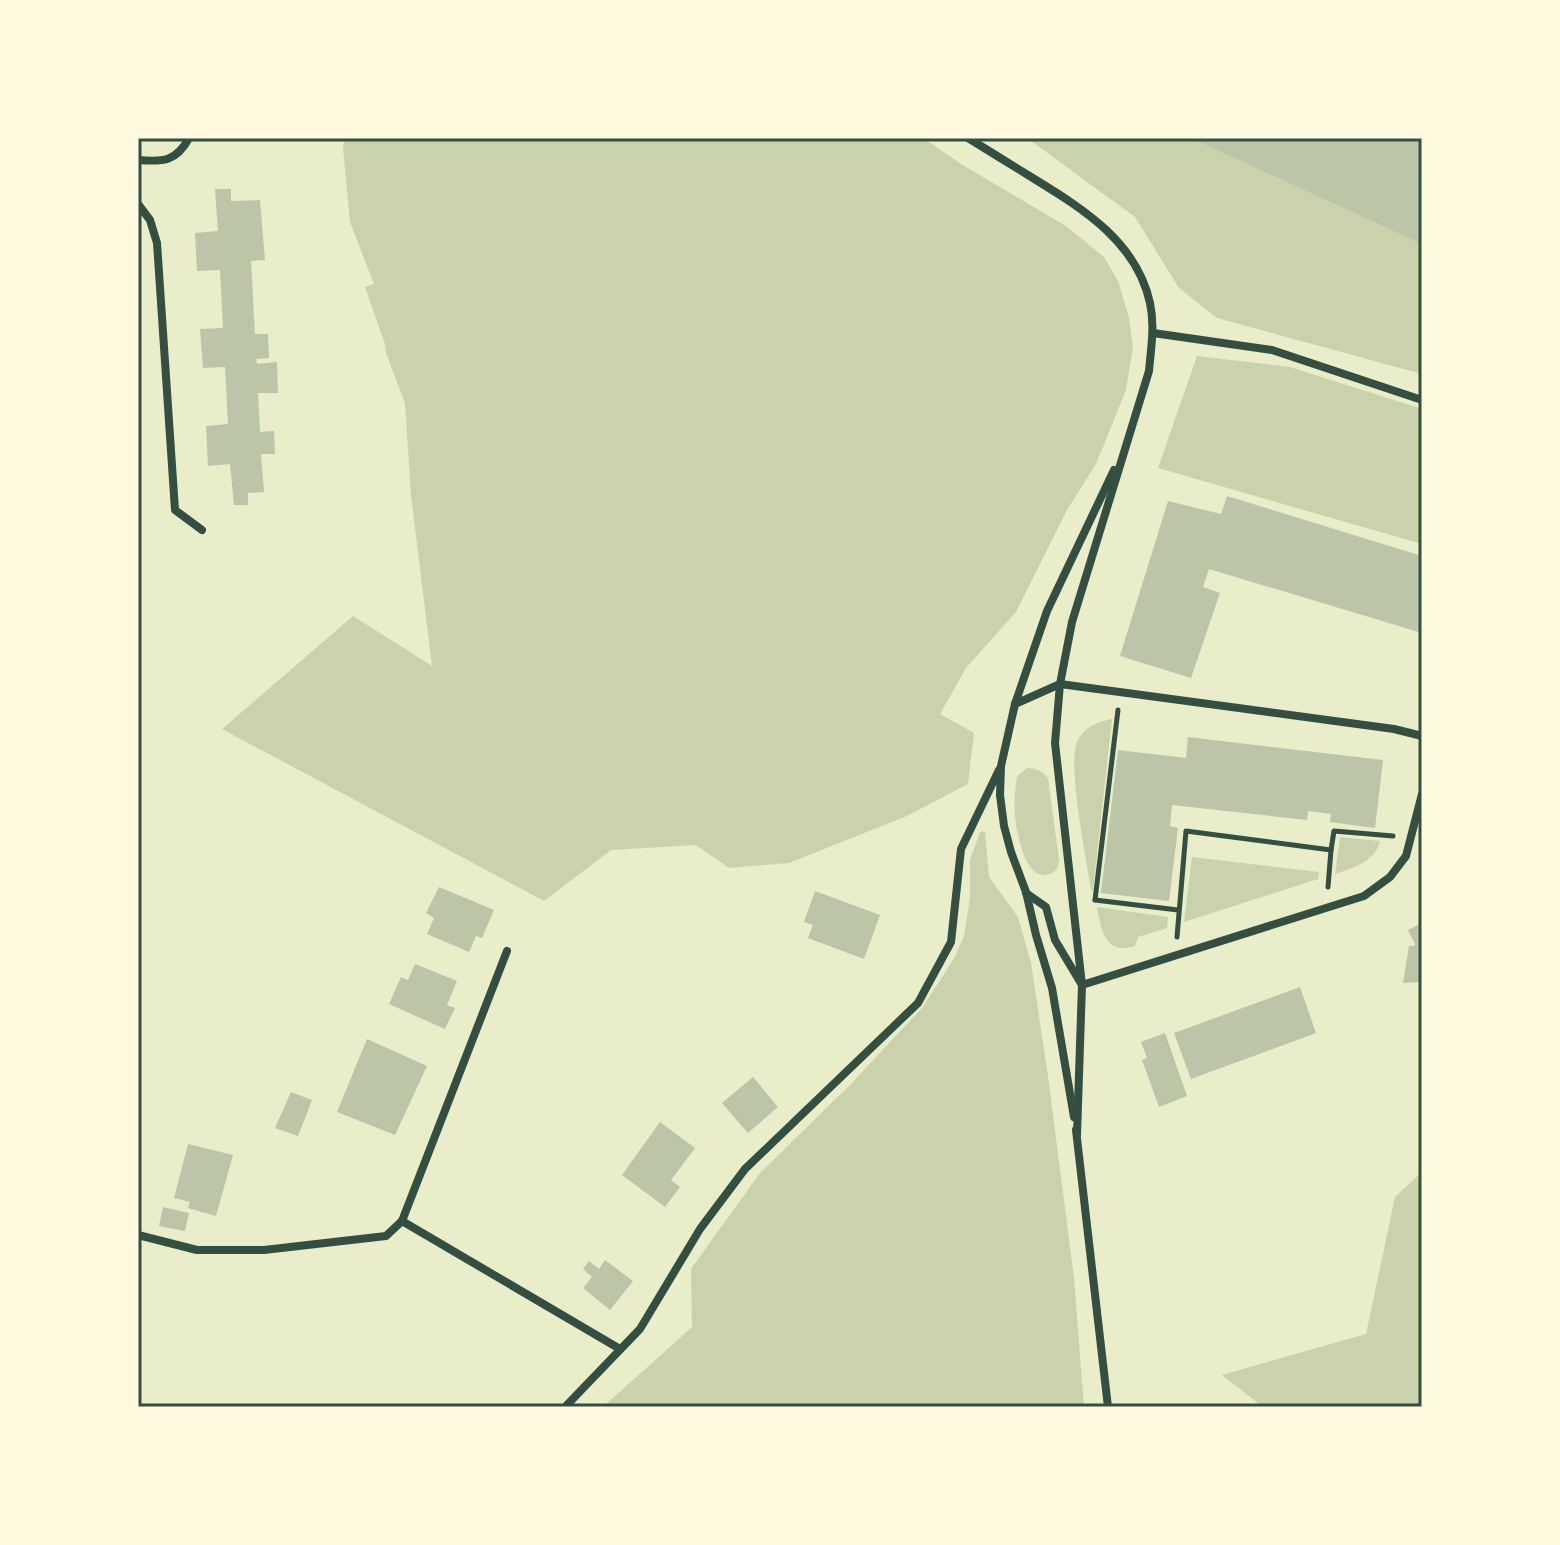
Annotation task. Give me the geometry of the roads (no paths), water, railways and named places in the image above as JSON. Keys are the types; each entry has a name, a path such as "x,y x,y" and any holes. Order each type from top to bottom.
{"street":[{"path":"138,160 169,159 181,152 189,138"},
{"path":"968,138 1078,206 1103,226 1124,249 1140,274 1150,303 1153,333 1149,371 1072,622 1060,684 1055,743 1082,985 1077,1135"},
{"path":"138,204 150,220 157,243 175,510 202,530"},
{"path":"1153,333 1272,350 1422,400"},
{"path":"1108,1407 1077,1135 1052,988 1026,892 1011,852 1000,795 1001,766 1015,704 1047,611 1127,440"},
{"path":"1015,704 1060,684 1394,729 1422,736"},
{"path":"565,1407 640,1329 700,1229 745,1169 918,1003 951,942 961,849 1001,766"},
{"path":"1082,985 1364,896 1390,877 1406,856 1422,794"},
{"path":"1026,892 1046,907 1055,940 1082,985"},
{"path":"138,1235 197,1250 264,1250 386,1236 402,1221 507,951"},
{"path":"402,1221 620,1349"}]}
